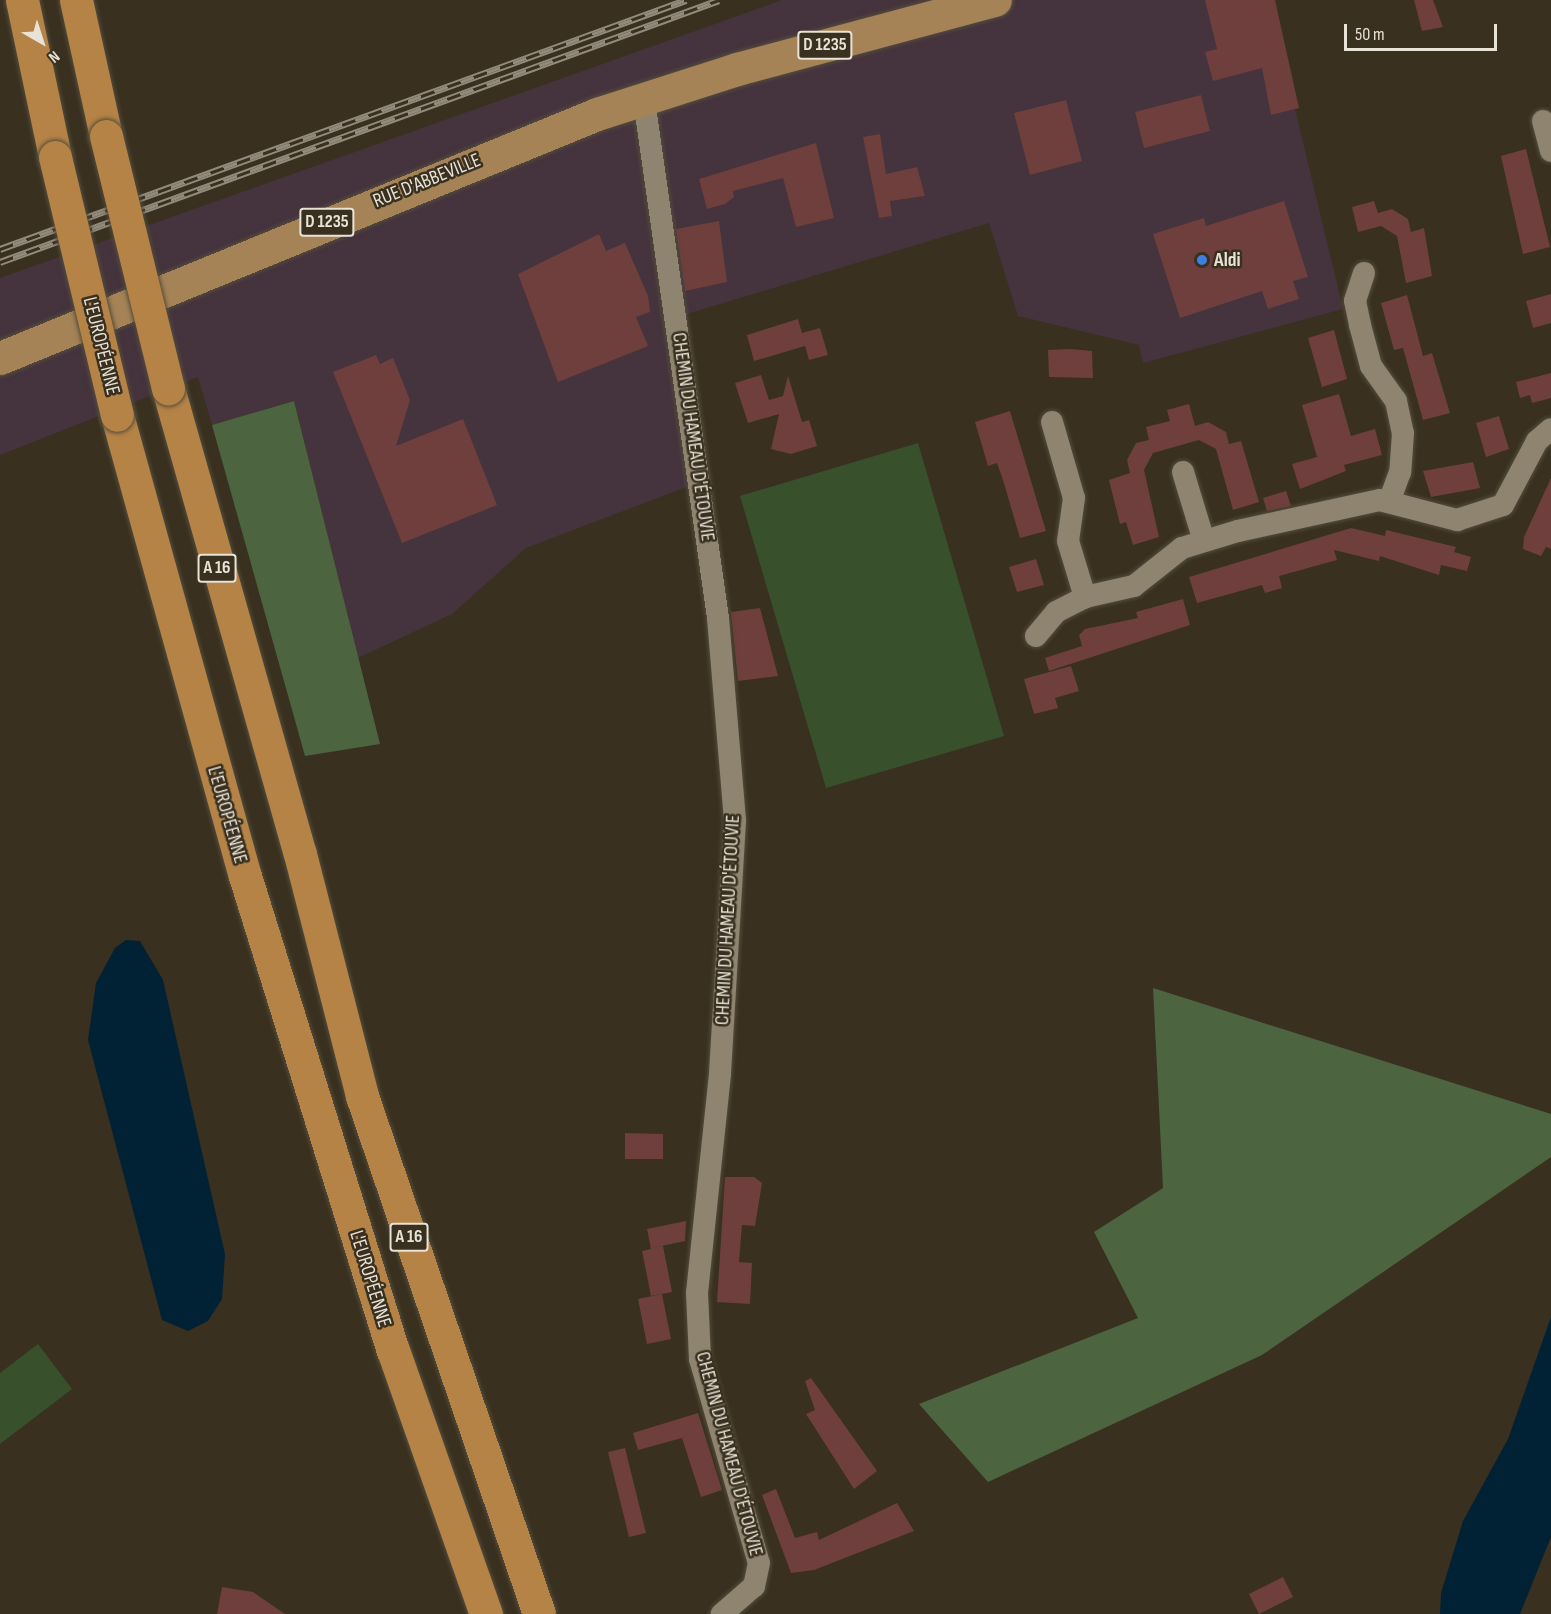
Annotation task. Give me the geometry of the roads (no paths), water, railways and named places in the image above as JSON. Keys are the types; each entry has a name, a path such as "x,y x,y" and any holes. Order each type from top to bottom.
{"highway":[{"name":"L'EUROPÉENNE","path":"22,0 55,157 117,415 213,770 393,1350 486,1614"},
{"name":"A 16","path":"76,0 106,136 168,388 267,748 300,854 362,1096 539,1614"}],"main road":[{"name":"D 1235","path":"650,98 995,0"},
{"name":"RUE D'ABBEVILLE","path":"0,358 541,135 650,98"}],"street":[{"name":"CHEMIN DU HAMEAU D'ÉTOUVIE","path":"650,98 718,618 735,821 720,1074 697,1293 700,1359 759,1563 754,1586 722,1614"},
{"path":"1543,121 1551,151"},
{"path":"1364,273 1355,301 1360,325 1371,366 1396,401 1403,433 1400,472 1389,502"},
{"path":"1052,422 1074,498 1068,541 1085,597"},
{"path":"1036,636 1056,612 1085,597 1134,586 1182,548 1204,541 1389,502 1457,520 1503,505 1537,441 1551,429"},
{"path":"1183,472 1204,541"}],"water":[{"path":"126,940 140,941 163,980 225,1254 222,1299 208,1321 188,1331 162,1320 88,1040 96,983 115,948"},
{"path":"1551,1317 1551,1537 1520,1614 1440,1614 1441,1593 1463,1521 1508,1439"}],"railway":[{"path":"0,249 686,0"},
{"path":"0,262 719,0"}],"place":[{"name":"Aldi","path":"1202,260"}]}
